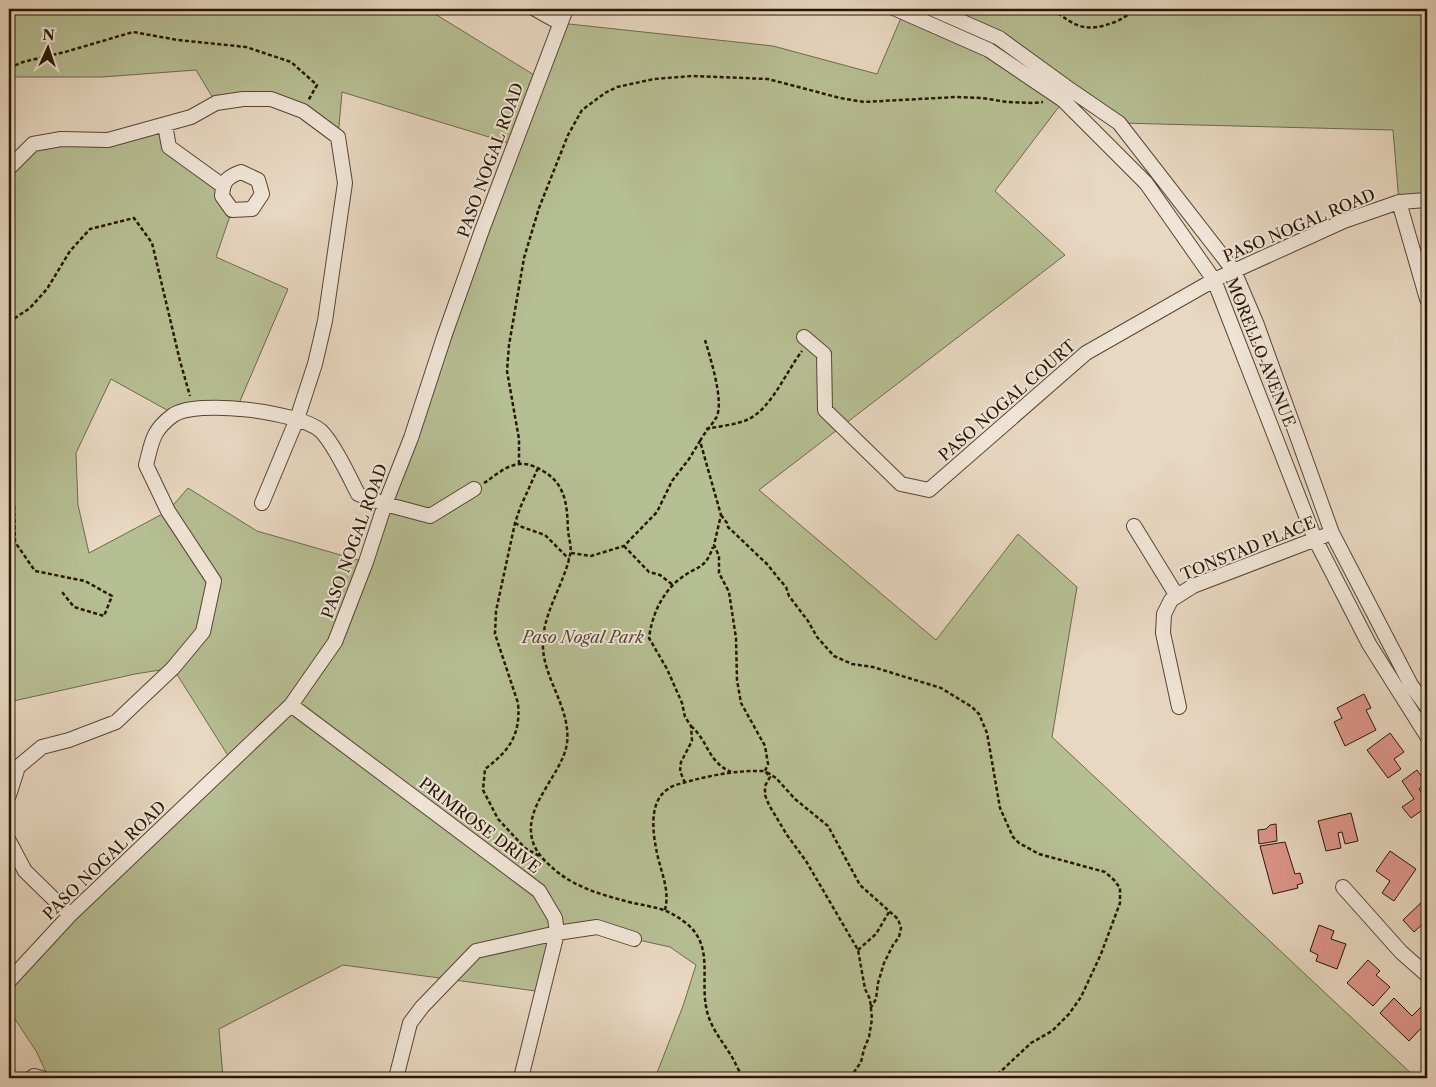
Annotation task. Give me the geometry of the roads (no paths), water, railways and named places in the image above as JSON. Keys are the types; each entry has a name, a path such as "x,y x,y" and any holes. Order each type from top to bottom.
{"street":[{"path":"536,9 560,24"},
{"name":"PASO NOGAL ROAD","path":"9,981 70,915 291,706 335,642 366,562 384,504 411,438 479,239 566,9"},
{"name":"MORELLO AVENUE","path":"896,9 990,50 1063,100 1146,183 1214,280 1315,538 1369,644 1427,736"},
{"name":"MORELLO AVENUE","path":"933,9 999,38 1119,123 1234,271 1257,325 1332,533 1411,685 1427,708"},
{"path":"9,168 33,144 61,139 108,140 191,117 216,103 242,99 272,98 303,111 338,137 345,183 325,321 315,364 298,419 262,503"},
{"path":"165,125 169,147 223,186"},
{"name":"PASO NOGAL ROAD","path":"1214,280 1344,221 1399,202 1427,200"},
{"path":"1399,202 1427,300"},
{"name":"PASO NOGAL COURT","path":"806,339 824,354 825,410 901,484 930,490 1086,353 1214,280"},
{"path":"9,795 18,766 42,746 69,740 116,722 173,668 203,632 214,581 168,511 146,465 154,434 174,414 194,409 237,408 298,419 320,431 338,455 358,494 384,504 430,516 474,489"},
{"path":"1134,526 1176,596"},
{"name":"TONSTAD PLACE","path":"1179,707 1162,633 1164,614 1171,600 1193,586 1332,533"},
{"name":"PRIMROSE DRIVE","path":"291,706 539,891 555,918 558,933"},
{"path":"9,841 25,871 70,915"},
{"path":"1343,887 1401,952 1427,975"},
{"path":"396,1078 410,1023 422,1007 476,951 558,933 597,927 634,939"},
{"path":"521,1078 558,933"},
{"path":"31,1078 34,1076 42,1078"}],"park label":[{"name":"Paso Nogal Park","path":"583,637"}]}
